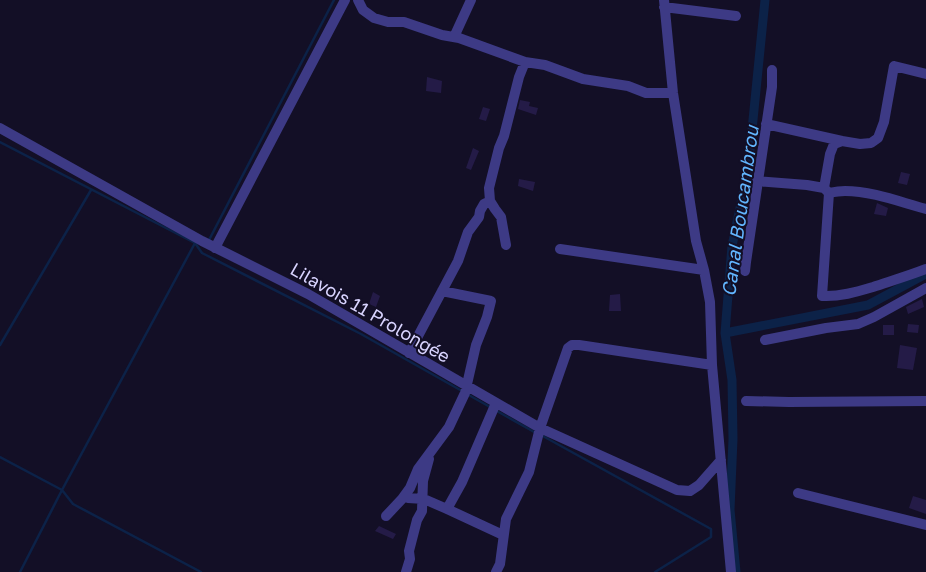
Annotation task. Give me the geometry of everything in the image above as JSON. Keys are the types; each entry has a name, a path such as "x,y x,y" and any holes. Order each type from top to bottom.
{"street":[{"path":"215,248 345,0"},
{"path":"358,0 363,10 374,18 388,22 404,22 442,35 473,42 525,62 545,65 583,78 628,86 646,93 673,93"},
{"path":"454,37 471,0"},
{"path":"732,571 712,365 710,302 696,241 673,93 664,4 736,16"},
{"path":"506,245 501,217 490,201 489,188 517,84 525,62"},
{"path":"766,124 842,141 860,144 871,143 878,138 884,122 894,66 926,74"},
{"path":"746,271 757,180 772,88 772,70"},
{"name":"Lilavois 11 Prolongée","path":"0,128 202,241 308,294 540,428 677,490 690,491 699,485 721,460"},
{"path":"842,141 834,144 830,154 826,190 822,296 846,294 903,278 926,269"},
{"path":"757,180 807,185 826,190 864,192 894,199 926,210"},
{"path":"409,353 458,261 468,232 479,217 484,204 490,201"},
{"path":"560,249 704,270"},
{"path":"764,340 858,324 926,288"},
{"path":"386,516 405,495 418,469 449,427 465,393 476,344 491,301 442,291"},
{"path":"496,572 500,564 506,519 529,472 540,428 568,348 572,345 578,345 712,365"},
{"path":"746,401 924,404"},
{"path":"447,509 462,482 496,403"},
{"path":"408,571 409,551 417,520 422,511 423,481 432,451"},
{"path":"798,493 926,525"},
{"path":"405,495 408,498 422,498 503,535"}],"building":[{"path":"427,77 442,81 441,93 426,91"},
{"path":"520,100 530,102 529,106 538,108 536,115 518,109"},
{"path":"483,107 490,109 486,121 479,119"},
{"path":"473,148 479,151 471,170 466,168"},
{"path":"901,172 910,174 907,185 898,183"},
{"path":"519,179 535,182 533,191 518,186"},
{"path":"877,203 888,208 886,216 874,214"},
{"path":"373,292 380,296 376,307 369,304"},
{"path":"620,294 621,311 609,311 610,295"},
{"path":"922,299 924,307 908,314 906,307"},
{"path":"908,324 919,325 918,333 907,332"},
{"path":"883,325 894,325 894,335 883,335"},
{"path":"900,345 917,348 913,370 897,368"},
{"path":"913,496 926,500 926,514 909,508"},
{"path":"379,526 396,534 393,539 375,531"}],"waterway":[{"path":"209,240 334,0"},
{"name":"Canal Boucambrou","path":"736,572 730,510 733,439 732,380 725,333 732,246 748,170 765,0"},
{"path":"0,142 195,243 202,253 361,334 462,391"},
{"path":"0,345 91,190"},
{"path":"20,572 195,243"},
{"path":"725,333 868,305 926,274"},
{"path":"467,394 490,407"},
{"path":"495,410 536,433"},
{"path":"541,435 711,529 711,537 655,572"},
{"path":"0,457 62,490 73,504 201,572"}]}
